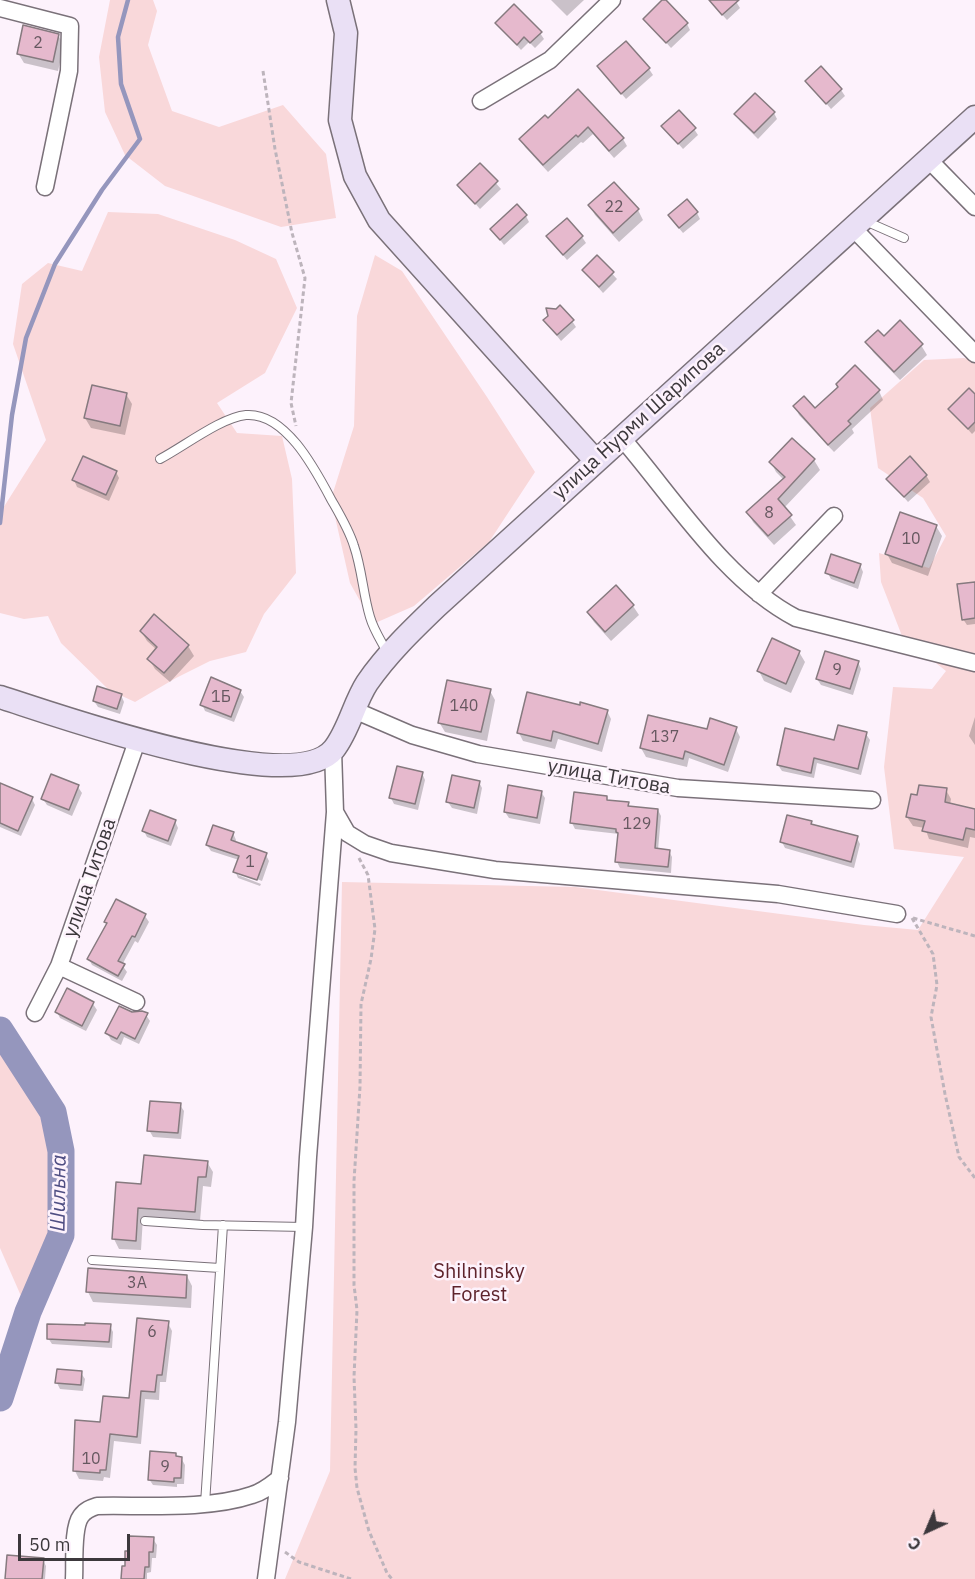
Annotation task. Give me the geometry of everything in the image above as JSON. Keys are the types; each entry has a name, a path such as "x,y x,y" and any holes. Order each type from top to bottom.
{"main road":[{"path":"338,0 346,33 340,120 356,176 379,219 596,460"},
{"name":"улица Нурми Шарипова","path":"333,750 366,686 389,655 437,606 975,117"},
{"path":"0,697 137,741 243,764 284,765 312,762 333,750"}],"street":[{"path":"481,101 550,60 612,0"},
{"path":"0,8 70,26 69,71 45,187"},
{"path":"929,160 975,207"},
{"path":"858,224 975,354"},
{"path":"621,437 720,555 759,594 775,606 796,618 975,663"},
{"path":"759,594 834,516"},
{"name":"улица Титова","path":"354,710 412,735 489,756 678,788 872,800"},
{"name":"улица Титова","path":"35,1013 59,966 137,741"},
{"path":"266,1579 287,1422 304,1227 336,812 333,750"},
{"path":"336,812 347,833 365,844 391,853 495,870 778,894 905,916"},
{"path":"59,966 136,1002"},
{"path":"74,1579 76,1526 86,1510 97,1506 205,1504 252,1495 267,1488 280,1478"}],"lane":[{"path":"858,224 904,238"},
{"path":"160,459 210,430 244,415 257,416 270,421 301,448 317,472 353,543 371,618 389,655"},
{"path":"146,1221 304,1227"},
{"path":"205,1504 223,1225"},
{"path":"92,1260 220,1268"}],"path":[{"path":"263,71 275,150 292,233 305,278 291,403 301,448"},
{"path":"347,833 368,875 375,929 361,1004 360,1087 354,1181 354,1285 357,1310 354,1468 369,1531 387,1573 392,1579"},
{"path":"905,916 975,936"},
{"path":"905,916 933,954 937,985 932,1017 945,1094 959,1156 975,1179"},
{"path":"271,1543 299,1562 351,1579"}],"green space":[{"path":"110,0 153,0 157,11 148,45 172,111 219,127 283,105 326,154 336,218 281,227 165,186 125,155 105,112 99,57"},
{"path":"108,212 158,214 235,240 276,259 297,308 265,373 217,403 237,433 282,436 292,479 296,573 264,614 246,652 210,661 135,702 109,690 61,643 48,616 24,619 0,613 0,513 46,440 13,344 22,284 48,263 82,271"},
{"path":"375,255 402,271 535,472 489,542 414,606 373,624 350,583 331,499 354,426 357,316"},
{"name":"Shilninsky Forest","path":"964,358 975,361 975,1579 285,1579 330,1471 342,882 575,887 918,930 964,857 894,849 884,767 893,687 932,689 946,671 902,636 881,582 879,553 929,568 946,536 923,498 878,468 870,408 924,360"},
{"path":"0,1030 53,1112 61,1151 61,1235 28,1312 0,1248"}],"building":[{"path":"662,0 666,0 688,23 666,43 643,19"},
{"path":"709,0 739,0 722,15"},
{"path":"514,4 542,32 530,43 524,37 517,45 495,23"},
{"path":"23,25 59,34 53,62 17,54"},
{"path":"626,41 650,68 621,94 597,66"},
{"path":"821,66 842,89 826,104 805,81"},
{"path":"578,89 624,138 609,151 588,127 543,165 519,139 545,115 548,118"},
{"path":"755,93 775,112 754,133 734,114"},
{"path":"679,110 696,128 678,144 661,126"},
{"path":"480,163 498,181 475,204 457,185"},
{"path":"614,182 639,209 613,233 588,205"},
{"path":"687,199 698,212 679,228 668,215"},
{"path":"517,204 527,215 500,240 490,229"},
{"path":"567,218 583,236 563,255 546,236"},
{"path":"597,255 614,272 599,287 582,270"},
{"path":"560,305 574,320 557,335 543,320 548,316 546,308 556,309"},
{"path":"900,320 923,344 894,372 865,342 878,330 884,336"},
{"path":"855,365 880,390 848,421 851,424 828,445 793,406 804,396 815,408 838,387 836,384"},
{"path":"92,385 127,393 120,426 84,418"},
{"path":"969,388 975,394 975,422 968,429 948,409"},
{"path":"792,438 815,459 778,499 792,515 768,536 746,512 785,477 769,462"},
{"path":"83,456 117,471 106,495 72,480"},
{"path":"910,456 927,475 904,497 886,479"},
{"path":"900,512 937,525 922,567 885,554"},
{"path":"831,554 861,564 854,583 825,573"},
{"path":"975,582 975,618 962,620 957,584"},
{"path":"616,585 634,605 605,632 587,612"},
{"path":"154,614 189,645 164,673 147,659 157,647 140,631"},
{"path":"772,638 800,651 786,684 757,671"},
{"path":"825,651 859,661 850,689 816,679"},
{"path":"211,677 241,690 231,717 200,705"},
{"path":"447,680 491,689 481,732 438,723"},
{"path":"97,686 122,694 117,709 93,701"},
{"path":"527,692 608,710 598,744 553,731 551,741 517,733"},
{"path":"648,715 707,729 710,718 737,727 724,765 685,751 683,759 640,748"},
{"path":"838,725 867,732 858,769 814,758 811,773 777,765 785,728 834,740"},
{"path":"397,766 423,772 415,804 389,798"},
{"path":"51,774 79,785 69,810 41,799"},
{"path":"452,775 480,781 474,808 446,802"},
{"path":"0,783 33,797 18,831 0,823"},
{"path":"508,785 542,791 537,818 504,812"},
{"path":"919,785 947,788 945,802 975,809 975,830 966,828 963,840 922,831 925,821 906,817 911,794 917,795"},
{"path":"574,792 607,796 607,800 629,802 628,806 658,809 655,848 670,850 668,867 615,862 618,833 616,829 570,823"},
{"path":"150,810 176,820 168,841 142,831"},
{"path":"787,815 812,821 811,824 858,836 851,862 780,842"},
{"path":"213,825 234,832 231,840 267,853 257,880 233,872 239,856 206,845"},
{"path":"116,899 146,914 135,937 132,936 118,961 125,964 118,976 87,959 107,923 104,922"},
{"path":"67,988 94,1002 82,1026 55,1012"},
{"path":"119,1006 132,1012 148,1013 135,1039 121,1032 117,1039 105,1033"},
{"path":"150,1101 181,1103 178,1133 147,1131"},
{"path":"144,1155 208,1161 206,1177 198,1177 195,1212 138,1208 136,1241 112,1239 116,1182 141,1184"},
{"path":"88,1268 187,1275 186,1298 86,1292"},
{"path":"137,1318 169,1321 162,1375 157,1375 155,1392 141,1391 137,1437 110,1434 106,1470 100,1470 100,1473 73,1471 75,1420 100,1422 103,1396 129,1398"},
{"path":"85,1323 111,1324 109,1342 47,1339 47,1324 85,1325"},
{"path":"57,1369 82,1371 81,1385 55,1383"},
{"path":"150,1451 176,1453 176,1456 182,1457 181,1478 174,1478 174,1482 148,1480"},
{"path":"129,1536 154,1537 153,1552 149,1552 149,1567 145,1567 144,1579 121,1579 122,1566 125,1566 125,1551 129,1551"},
{"path":"7,1555 44,1558 42,1579 5,1579"}],"waterway":[{"path":"0,523 12,415 26,338 55,264 102,190 140,139 121,84 118,37 128,0"},
{"name":"Шильна","path":"0,1030 53,1112 61,1151 61,1235 28,1312 0,1398"}]}
